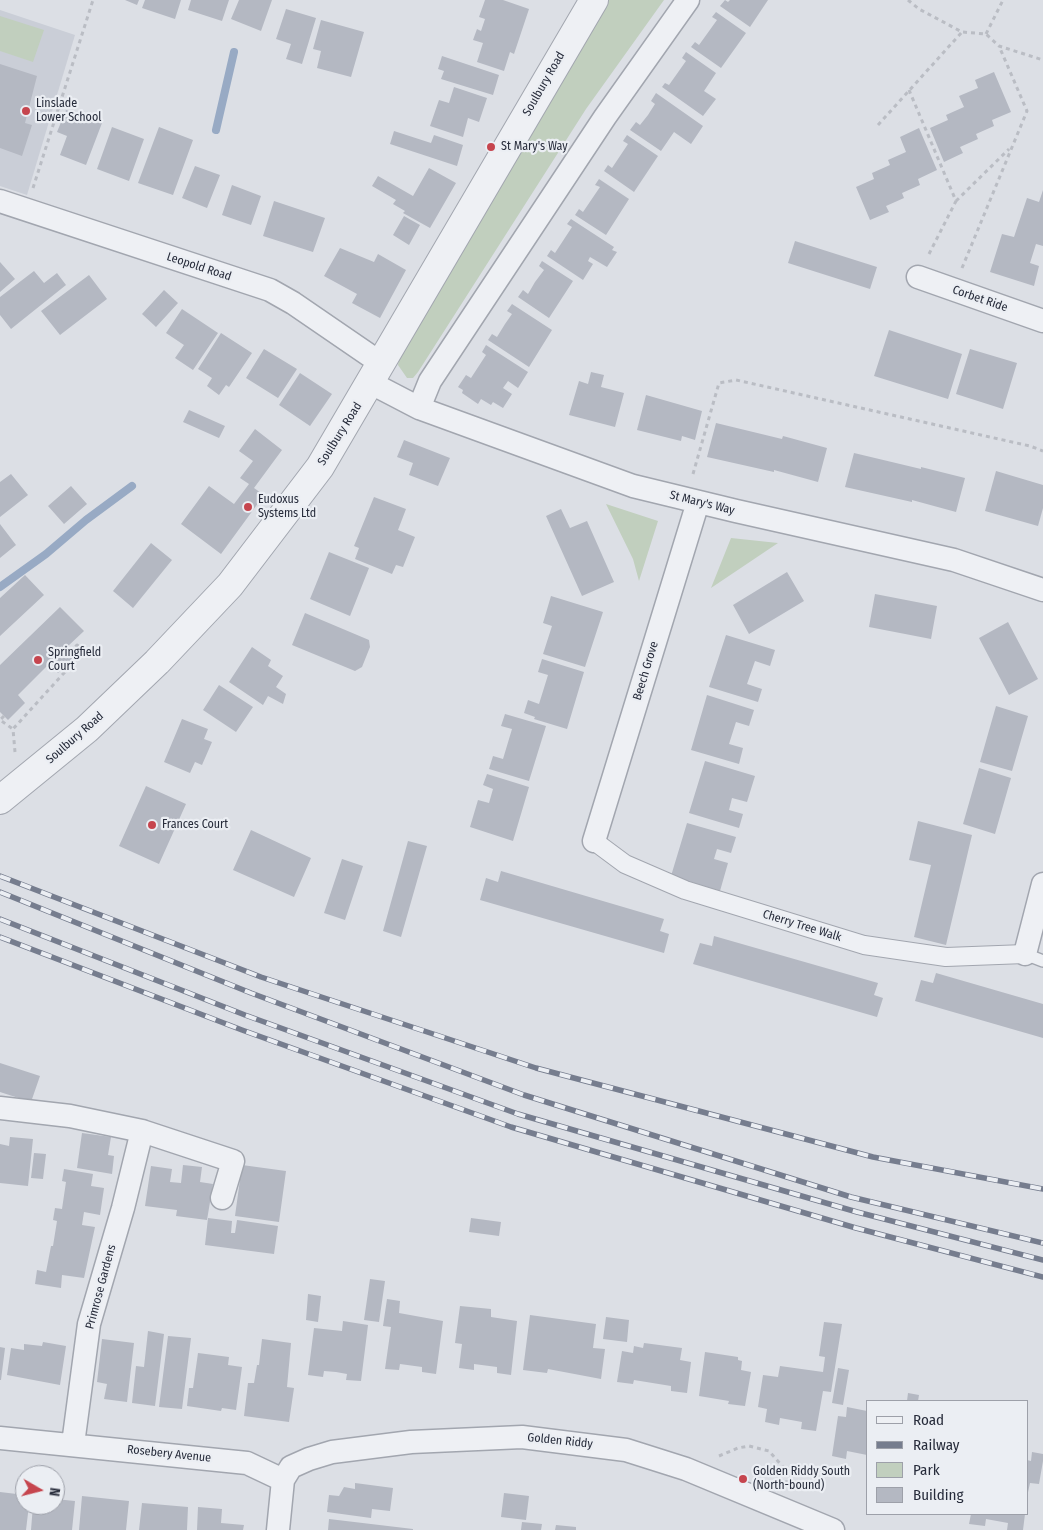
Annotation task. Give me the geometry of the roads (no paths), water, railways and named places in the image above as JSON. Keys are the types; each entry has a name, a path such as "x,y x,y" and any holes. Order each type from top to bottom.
{"street":[{"name":"Soulbury Road","path":"0,800 94,723 157,662 230,585 320,467 377,374 594,0"},
{"path":"419,408 430,381 605,117 688,0"},
{"name":"Leopold Road","path":"0,201 270,290 293,303 377,374"},
{"name":"Corbet Ride","path":"918,277 1043,321"},
{"name":"St Mary's Way","path":"377,374 419,408 633,486 954,560 1043,590"},
{"name":"Beech Grove","path":"594,841 692,500"},
{"name":"Cherry Tree Walk","path":"594,841 625,864 685,890 864,945 946,957 1034,958"},
{"path":"1034,958 1043,884"},
{"path":"0,1108 70,1116 142,1131 233,1162 222,1198"},
{"name":"Primrose Gardens","path":"73,1444 89,1324 123,1208 142,1131"},
{"name":"Golden Riddy","path":"283,1480 292,1467 332,1452 411,1442 522,1436 626,1450 698,1473 833,1530"},
{"name":"Rosebery Avenue","path":"0,1438 247,1463 283,1480"},
{"path":"278,1530 283,1480"}],"waterway":[{"path":"216,130 234,52"},
{"path":"0,587 46,554 86,520 132,486"}],"railway":[{"path":"0,876 261,977 536,1068 873,1157 1043,1189"},
{"path":"0,892 251,993 524,1095 851,1197 1043,1243"},
{"path":"0,919 245,1015 518,1114 857,1212 1043,1260"},
{"path":"0,937 242,1030 511,1127 856,1228 1043,1277"}],"place":[{"name":"Linslade Lower School","path":"26,111"},
{"name":"St Mary's Way","path":"491,147"},
{"name":"Eudoxus Systems Ltd","path":"248,507"},
{"name":"Springfield Court","path":"38,660"},
{"name":"Frances Court","path":"152,825"},
{"name":"Golden Riddy South (North-bound)","path":"743,1479"}]}
